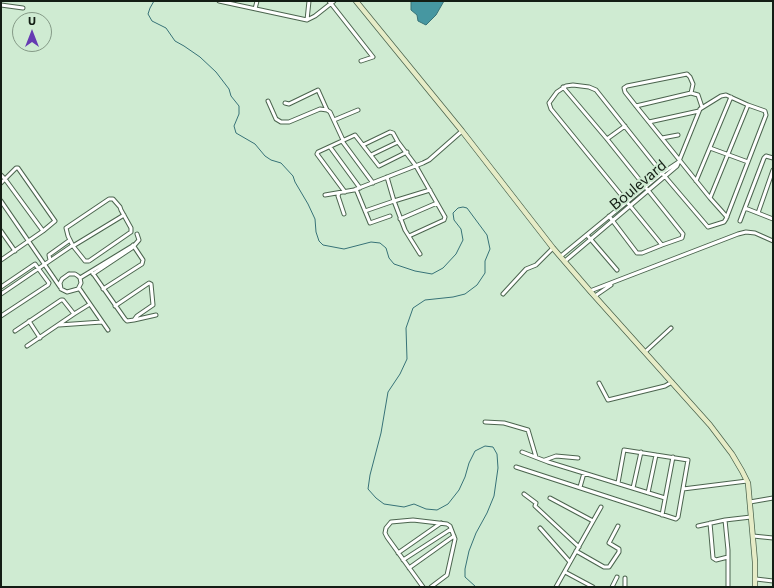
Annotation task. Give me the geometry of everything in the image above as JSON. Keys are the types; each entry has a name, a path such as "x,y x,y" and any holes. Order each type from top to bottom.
{"street":[{"path":"8,6 9,1"},
{"path":"219,1 232,2 255,9 307,20 315,16 331,2 373,57 361,61"},
{"path":"255,9 257,1"},
{"path":"307,20 309,1"},
{"path":"356,1 462,131 553,248 722,440 747,481 753,536 756,579 755,587"},
{"path":"1,5 23,8"},
{"path":"691,93 693,84 690,76 687,74 625,86 624,90 696,182 727,217"},
{"path":"662,245 550,108 549,103 554,95 563,87 569,85 577,85 594,89 707,226 724,222 727,217 766,112 724,95 702,107 699,111 680,160"},
{"path":"563,87 608,139 683,236 682,238 642,253 637,253 610,216"},
{"path":"285,104 289,104 318,90 321,93 327,110 334,120 343,140 373,182"},
{"path":"636,106 691,93 698,95 702,107"},
{"path":"696,182 731,97"},
{"path":"268,101 276,119 281,122 289,122 320,109 327,110"},
{"path":"710,198 748,105"},
{"path":"334,120 358,110"},
{"path":"649,122 699,111"},
{"path":"608,139 625,126"},
{"path":"325,195 358,189 429,160 462,131"},
{"path":"363,145 389,132 393,133 416,166 445,217 444,220 409,236"},
{"path":"345,192 317,154 318,152 354,135 379,166 407,152"},
{"path":"662,138 678,135"},
{"path":"371,155 398,142"},
{"path":"330,147 358,189 370,223 390,216"},
{"path":"710,148 748,162"},
{"path":"740,221 764,158 766,156 773,158"},
{"name":"Boulevard","path":"561,256 680,160"},
{"name":"Boulevard","path":"565,261 677,166 680,160"},
{"path":"1,183 14,168 18,168 54,218 55,222 29,242 1,260"},
{"path":"758,213 773,170"},
{"path":"1,175 43,232"},
{"path":"387,177 400,219 420,254"},
{"path":"365,211 430,190"},
{"path":"339,193 338,198 344,214"},
{"path":"110,199 114,200 131,229 131,232 89,261 84,261 70,240 66,230 67,227 110,199"},
{"path":"1,201 62,290 73,292 79,288 81,283 80,278 75,274 67,274 60,281 60,287"},
{"path":"400,219 437,203"},
{"path":"745,208 773,219"},
{"path":"1,294 73,245 124,215"},
{"path":"1,231 15,251"},
{"path":"590,291 743,233 755,233 773,241"},
{"path":"80,278 93,273 133,246 139,240 137,234"},
{"path":"587,234 617,270"},
{"path":"50,260 49,255 70,240"},
{"path":"103,289 142,264 143,260 133,246"},
{"path":"503,294 526,269 536,265 553,248"},
{"path":"1,287 35,264 49,282 49,284 1,316"},
{"path":"93,273 126,321 156,315"},
{"path":"594,296 615,282"},
{"path":"116,306 151,283 153,305 137,316 134,320"},
{"path":"79,288 108,330"},
{"path":"15,331 62,299 74,314"},
{"path":"27,346 90,304"},
{"path":"28,321 40,338"},
{"path":"57,326 102,322"},
{"path":"645,352 671,328"},
{"path":"599,383 606,399 609,400 665,386 672,382"},
{"path":"485,422 504,423 528,430 536,457"},
{"path":"516,467 671,518 677,518 688,460 624,450 618,483"},
{"path":"522,452 665,498"},
{"path":"634,488 641,452"},
{"path":"648,493 656,455"},
{"path":"545,460 556,456 578,458"},
{"path":"662,515 673,457"},
{"path":"580,487 584,473"},
{"path":"683,488 747,481"},
{"path":"524,494 536,503 534,506 579,547"},
{"path":"550,498 593,521"},
{"path":"750,502 773,498"},
{"path":"556,587 601,507"},
{"path":"698,526 725,520 751,517"},
{"path":"423,587 385,533 386,528 391,522 413,520 442,523 446,524 451,529 455,539 447,575 431,587"},
{"path":"725,520 728,556 728,587"},
{"path":"398,553 442,523"},
{"path":"710,523 713,558 716,560 728,556"},
{"path":"576,552 604,567 610,567 619,552 619,549 609,543 618,526"},
{"path":"540,528 570,562"},
{"path":"403,560 451,529"},
{"path":"409,568 454,536"},
{"path":"753,536 773,538"},
{"path":"564,572 593,587"},
{"path":"612,587 617,577"},
{"path":"625,578 625,587"},
{"path":"756,579 773,581"}],"water":[{"path":"411,1 444,1 436,15 426,25 418,21 417,15 411,10"}],"waterway":[{"path":"154,1 148,14 152,21 166,28 175,41 200,57 216,72 229,89 231,96 239,106 239,114 234,126 236,133 255,144 265,156 271,160 281,163 293,176 315,219 316,232 319,241 323,245 344,249 371,242 380,243 386,248 389,258 394,264 415,271 432,274 443,268 456,254 463,240 461,229 454,220 453,213 458,208 467,208 487,235 490,249 485,261 485,273 477,285 465,294 425,300 413,308 406,328 407,359 400,374 388,392 381,433 370,475 368,489 384,504 404,507 414,504 426,509 437,510 448,504 459,490 475,451 485,446 493,447 497,454 498,468 494,496 476,533 469,551 465,569 465,577 476,587"}]}
